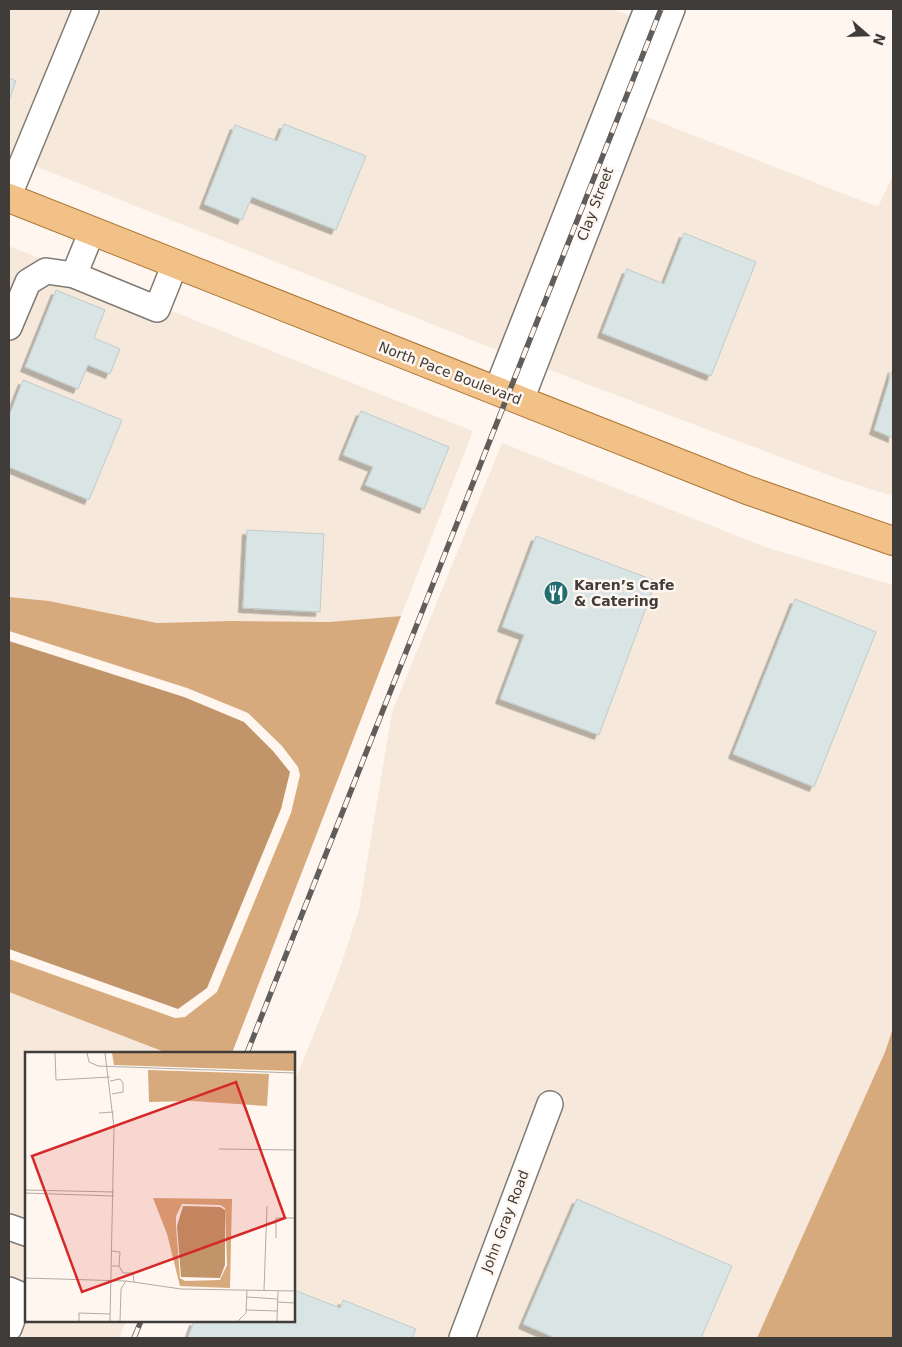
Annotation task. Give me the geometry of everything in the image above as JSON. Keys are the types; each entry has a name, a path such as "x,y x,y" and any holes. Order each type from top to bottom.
{"main road":[{"name":"North Pace Boulevard","path":"9,196 92,231 747,490 893,541"}],"street":[{"path":"9,196 86,9"},
{"name":"Clay Street","path":"509,395 647,9"},
{"name":"Clay Street","path":"509,395 672,9"},
{"path":"74,275 92,231"},
{"path":"9,327 28,282 46,272 74,275 156,309 175,264"},
{"name":"John Gray Road","path":"462,1338 550,1104"},
{"path":"9,1290 21,1295 9,1328"}],"shaded area":[{"path":"9,9 72,9 11,156 9,155"},
{"path":"100,9 613,9 630,16 499,351 35,166"},
{"path":"644,116 878,207 893,175 893,496 836,478 547,369"},
{"path":"9,246 473,431 401,616 329,622 231,621 157,623 49,601 9,597"},
{"path":"502,443 765,547 893,585 893,1028 885,1052 757,1338 475,1338 566,1099 542,1090 448,1338 190,1338 197,1322 295,1322 295,1081 338,974 359,910 392,712"},
{"path":"9,597 49,601 157,623 231,621 329,622 401,616 232,1052 164,1052 9,992 9,959 175,1018 185,1017 217,992 291,813 300,775 298,767 282,746 248,713 187,688 9,631"},
{"path":"9,641 184,697 244,722 273,751 290,772 281,809 207,988 178,1009 9,949"},
{"path":"9,992 164,1052 25,1052 25,1221 9,1215"},
{"path":"893,1028 893,1338 757,1338 885,1052"},
{"path":"9,1239 25,1245 25,1322 126,1322 119,1338 9,1338"}],"building":[{"path":"9,78 16,81 9,101"},
{"path":"284,124 366,156 336,230 252,197 242,220 204,204 235,125 277,141"},
{"path":"684,233 756,262 711,376 602,333 627,269 664,284"},
{"path":"56,290 105,310 94,338 120,349 110,374 88,365 78,389 25,367"},
{"path":"893,368 893,438 874,430"},
{"path":"23,380 122,420 89,500 9,467 9,416"},
{"path":"361,411 449,447 424,509 365,485 373,467 343,455"},
{"path":"247,530 324,534 320,612 243,608"},
{"path":"536,536 656,581 599,735 500,699 524,635 502,627"},
{"path":"795,599 876,632 814,787 733,754"},
{"path":"577,1199 732,1266 701,1338 555,1338 523,1324"},
{"path":"295,1290 340,1308 343,1300 416,1329 412,1338 188,1338 194,1322 295,1322"}],"railway":[{"path":"247,1052 661,9"},
{"path":"134,1338 141,1322"}],"place":[{"name":"Karen’s Cafe & Catering","path":"556,593"}]}
